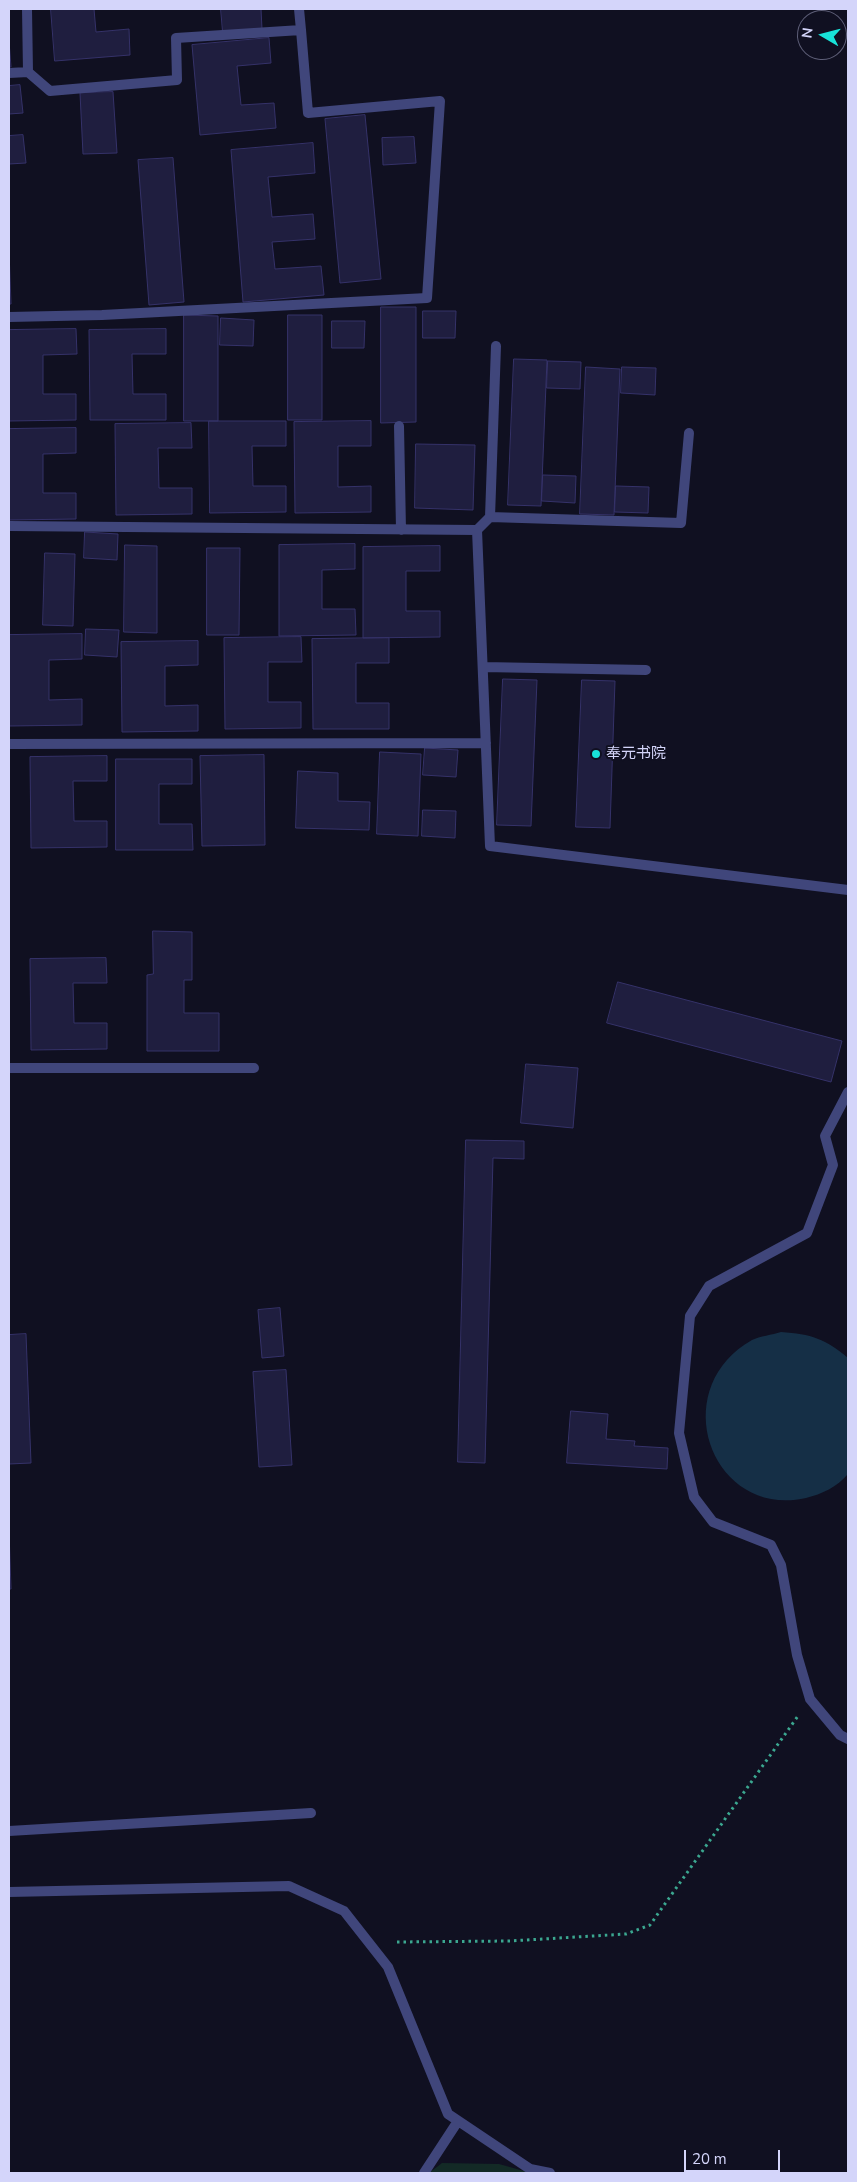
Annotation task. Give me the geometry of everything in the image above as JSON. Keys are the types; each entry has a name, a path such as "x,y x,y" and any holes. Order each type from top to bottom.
{"street":[{"path":"27,9 28,72"},
{"path":"9,317 102,315 427,298 440,101 308,113 299,9"},
{"path":"9,74 28,72 50,91 177,80 176,38 301,30"},
{"path":"496,346 490,516 477,530 490,846 848,890"},
{"path":"399,426 401,530"},
{"path":"490,516 681,523 689,433"},
{"path":"9,526 477,530"},
{"path":"483,667 646,670"},
{"path":"9,744 486,743"},
{"path":"9,1068 254,1068"},
{"path":"848,1092 825,1136 833,1165 806,1233 709,1286 690,1316 679,1433 694,1497 713,1522 771,1545 781,1565 797,1655 810,1699 840,1735 848,1739"},
{"path":"9,1831 311,1813"},
{"path":"9,1892 289,1886 344,1911 388,1967 448,2114 530,2169 550,2173"},
{"path":"424,2173 458,2121"}],"path":[{"path":"369,1943 510,1941 617,1935 626,1934 650,1925 810,1699"}],"green space":[{"path":"442,2163 499,2164 531,2173 429,2173"}],"water":[{"path":"781,1332 810,1336 832,1346 848,1358 848,1474 829,1489 806,1498 773,1499 745,1489 724,1470 711,1445 706,1417 710,1388 725,1362 752,1340"}],"building":[{"path":"51,9 94,9 96,32 129,29 130,55 55,61"},
{"path":"221,9 261,9 262,29 223,32"},
{"path":"269,38 271,63 237,66 241,105 274,103 276,128 200,135 192,45"},
{"path":"9,41 11,67 9,67"},
{"path":"20,85 23,113 9,114 9,86"},
{"path":"113,92 117,153 83,154 80,93"},
{"path":"365,115 381,279 340,283 325,119"},
{"path":"23,135 26,163 9,164 9,136"},
{"path":"414,137 416,163 383,165 382,138"},
{"path":"313,143 315,173 268,177 272,217 313,214 315,239 272,242 275,269 321,266 324,295 243,302 231,150"},
{"path":"173,158 184,302 149,305 138,160"},
{"path":"9,251 11,304 9,304"},
{"path":"381,307 416,307 416,422 381,423"},
{"path":"423,311 456,311 455,338 423,338"},
{"path":"184,315 218,316 218,421 184,421"},
{"path":"288,315 322,315 322,420 288,420"},
{"path":"221,318 254,320 253,346 220,345"},
{"path":"332,321 365,321 364,348 332,348"},
{"path":"76,329 77,354 43,355 43,394 76,394 76,420 9,421 9,330"},
{"path":"166,329 166,354 132,354 133,394 166,394 166,420 90,420 89,330"},
{"path":"514,359 547,360 541,506 508,505"},
{"path":"548,361 581,362 580,389 547,388"},
{"path":"586,367 620,369 614,515 580,514"},
{"path":"622,367 656,368 655,395 621,393"},
{"path":"209,421 286,421 286,446 252,446 253,486 286,486 286,512 210,513"},
{"path":"371,421 371,446 338,446 338,487 371,486 371,512 295,513 294,422"},
{"path":"191,423 192,448 158,448 159,488 192,488 192,514 116,515 115,424"},
{"path":"76,428 76,453 43,454 43,493 76,493 76,519 9,520 9,429"},
{"path":"416,444 475,445 473,510 415,508"},
{"path":"543,475 576,476 575,503 542,501"},
{"path":"616,486 649,487 648,513 615,512"},
{"path":"85,532 118,534 117,560 84,558"},
{"path":"355,544 355,569 322,570 322,609 355,609 356,635 279,636 279,545"},
{"path":"125,545 157,546 157,633 124,632"},
{"path":"440,546 440,571 406,571 406,611 440,611 440,637 363,638 363,547"},
{"path":"207,548 240,548 239,635 207,635"},
{"path":"45,553 75,554 73,626 43,625"},
{"path":"86,629 119,630 117,657 85,655"},
{"path":"82,634 82,659 49,660 49,700 82,699 82,725 9,726 9,635"},
{"path":"301,637 302,662 268,662 268,702 301,702 301,728 225,729 224,638"},
{"path":"389,638 389,663 356,663 356,703 389,703 389,729 313,729 312,639"},
{"path":"198,641 198,665 165,666 165,706 198,705 198,731 122,732 121,642"},
{"path":"503,679 537,680 531,826 497,825"},
{"name":"奉元书院","path":"582,680 615,681 610,828 576,827"},
{"path":"425,748 458,750 456,777 423,775"},
{"path":"380,752 421,754 418,836 377,834"},
{"path":"264,755 265,845 202,846 200,756"},
{"path":"107,756 107,781 73,781 74,821 107,821 107,847 31,848 30,757"},
{"path":"116,759 192,759 192,784 159,784 159,824 192,824 193,850 116,850"},
{"path":"298,771 338,773 338,801 370,802 369,830 296,828"},
{"path":"423,810 456,811 455,838 422,836"},
{"path":"153,931 192,932 192,980 184,980 184,1013 219,1013 219,1051 147,1051 147,975 153,974"},
{"path":"106,958 107,983 73,983 74,1023 107,1023 107,1049 31,1050 30,959"},
{"path":"618,982 842,1041 831,1082 607,1023"},
{"path":"526,1064 578,1068 573,1128 521,1123"},
{"path":"466,1140 524,1141 524,1159 493,1158 485,1463 458,1462"},
{"path":"280,1308 284,1356 262,1358 258,1310"},
{"path":"26,1334 31,1463 9,1464 9,1335"},
{"path":"286,1370 292,1465 259,1467 253,1372"},
{"path":"571,1411 608,1414 606,1439 635,1441 634,1446 668,1448 667,1469 567,1463"},
{"path":"9,1531 11,1589 9,1589"}],"place":[{"name":"奉元书院","path":"596,754"}]}
